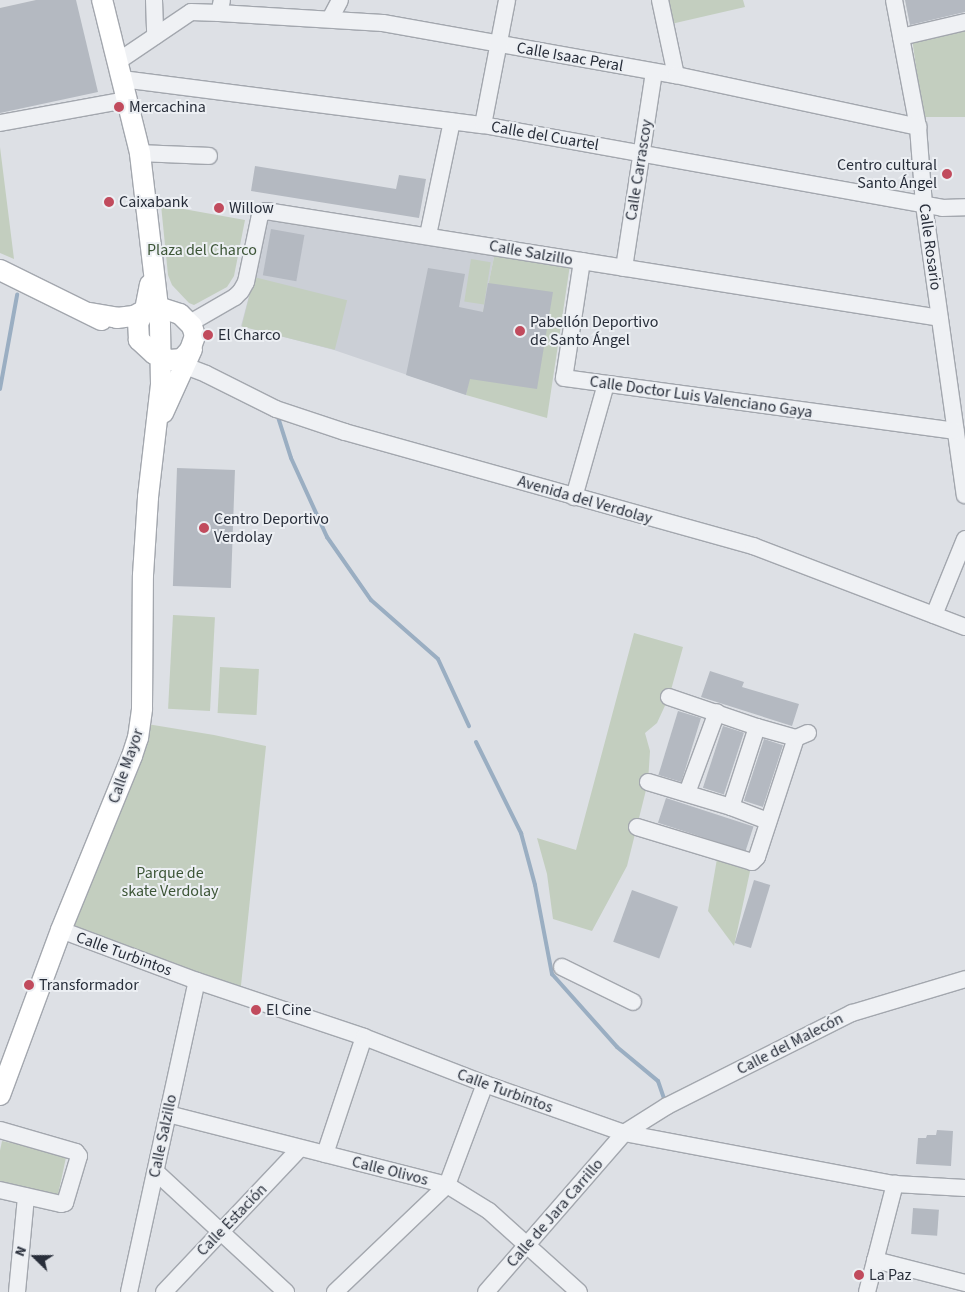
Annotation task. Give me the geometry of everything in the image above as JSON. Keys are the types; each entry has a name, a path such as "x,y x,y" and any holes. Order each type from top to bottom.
{"main road":[{"path":"102,0 140,153 152,252 150,286 152,309 180,356"},
{"path":"0,270 90,313 141,344 180,356"},
{"path":"141,344 137,334 138,323 152,309"},
{"path":"90,313 117,318 134,316 152,309 180,314 190,323 194,330 180,356"},
{"name":"Calle Mayor","path":"0,1094 61,930 122,781 141,723 148,497 156,426 180,356"}],"street":[{"path":"154,0 155,36"},
{"path":"330,19 340,0"},
{"path":"483,126 507,0"},
{"path":"660,0 676,75"},
{"name":"Calle Rosario","path":"894,0 918,127 924,205 940,318 959,412 955,431 965,496"},
{"name":"Calle Isaac Peral","path":"120,71 155,36 191,12 220,7 382,24 499,44 654,73 676,75 918,127"},
{"path":"901,37 965,22"},
{"name":"Calle del Cuartel","path":"120,71 483,126 942,208 965,207"},
{"name":"Calle Carrascoy","path":"624,268 654,73"},
{"path":"0,123 127,100"},
{"path":"428,235 452,121"},
{"path":"140,153 209,156"},
{"name":"Calle Salzillo","path":"190,323 236,297 241,291 246,282 262,212 428,235 940,318"},
{"name":"Calle Doctor Luis Valenciano Gaya","path":"582,261 564,378 955,431"},
{"name":"Avenida del Verdolay","path":"180,356 206,374 276,409 345,432 753,546 965,627"},
{"path":"574,497 606,384"},
{"path":"934,615 965,539"},
{"path":"638,827 752,862 757,857 768,821 802,735 757,727 669,697"},
{"path":"687,794 716,712"},
{"path":"731,807 757,727"},
{"path":"648,782 731,807 768,821"},
{"name":"Calle Turbintos","path":"61,930 197,981 364,1037 485,1084 624,1133 895,1184 965,1188"},
{"path":"562,967 633,1002"},
{"name":"Calle del Malecón","path":"624,1133 667,1106 852,1013 965,979"},
{"name":"Calle Salzillo","path":"129,1292 197,981"},
{"path":"324,1154 364,1037"},
{"path":"335,1292 447,1185 485,1084"},
{"name":"Calle Olivos","path":"168,1114 447,1185 489,1210 579,1292"},
{"path":"0,1130 78,1153 65,1203 61,1204 0,1190"},
{"name":"Calle de Jara Carrillo","path":"486,1292 624,1133"},
{"name":"Calle Estación","path":"164,1292 300,1148"},
{"path":"156,1172 286,1292"},
{"path":"867,1292 895,1184"},
{"path":"17,1292 26,1196"},
{"path":"875,1260 965,1283"}],"shaded area":[{"path":"266,211 496,247 466,395 334,350 241,326 254,277"}],"green space":[{"path":"666,0 743,0 745,7 671,24"},
{"path":"965,26 965,117 923,117 912,38"},
{"path":"0,147 14,259 0,253"},
{"name":"Plaza del Charco","path":"161,205 245,220 234,276 227,287 194,305 189,303 172,285 168,275"},
{"name":"Pabellón Deportivo de Santo Ángel","path":"496,247 570,265 547,418 466,395"},
{"path":"471,259 491,262 484,305 464,301"},
{"path":"254,277 347,300 335,350 242,326"},
{"path":"173,615 215,617 210,711 168,709"},
{"path":"634,633 683,647 669,697 657,723 645,733 650,751 648,782 627,866 592,931 553,919 547,874 537,838 576,850"},
{"path":"220,667 259,669 257,715 218,713"},
{"name":"Parque de skate Verdolay","path":"141,723 266,746 240,995 61,930"},
{"path":"718,853 752,862 734,946 708,911"},
{"path":"2,1141 67,1155 58,1195 0,1182 0,1150"}],"building":[{"path":"36,0 76,0 98,92 0,113 0,8"},
{"path":"905,0 965,0 965,12 910,25"},
{"path":"255,166 396,189 399,175 426,179 419,218 251,191"},
{"path":"271,229 304,235 296,281 263,275"},
{"path":"428,268 465,274 459,307 483,312 488,283 553,292 537,389 470,379 466,395 406,375"},
{"name":"Centro Deportivo Verdolay","path":"177,468 235,470 231,588 173,586"},
{"path":"710,671 744,682 742,687 799,704 792,726 701,697"},
{"path":"678,711 701,718 681,782 658,775"},
{"path":"723,726 744,733 724,795 703,788"},
{"path":"764,739 783,745 763,807 744,801"},
{"path":"666,798 753,826 745,851 658,823"},
{"path":"754,880 770,885 751,948 735,943"},
{"path":"632,890 678,907 659,958 613,942"},
{"path":"937,1130 953,1131 951,1166 916,1164 918,1138 936,1135"},
{"path":"913,1208 939,1210 937,1236 911,1234"}],"waterway":[{"path":"0,389 17,295"},
{"path":"277,414 291,458 327,537 371,600 438,659 469,726"},
{"path":"476,742 521,833 535,885 552,974 617,1047 658,1081 665,1101"}],"place":[{"name":"Mercachina","path":"119,107"},
{"name":"Centro cultural Santo Ángel","path":"947,174"},
{"name":"Caixabank","path":"109,202"},
{"name":"Willow","path":"219,208"},
{"name":"Pabellón Deportivo de Santo Ángel","path":"520,331"},
{"name":"El Charco","path":"208,335"},
{"name":"Centro Deportivo Verdolay","path":"204,528"},
{"name":"Transformador","path":"29,985"},
{"name":"El Cine","path":"256,1010"},
{"name":"La Paz","path":"859,1275"}]}
